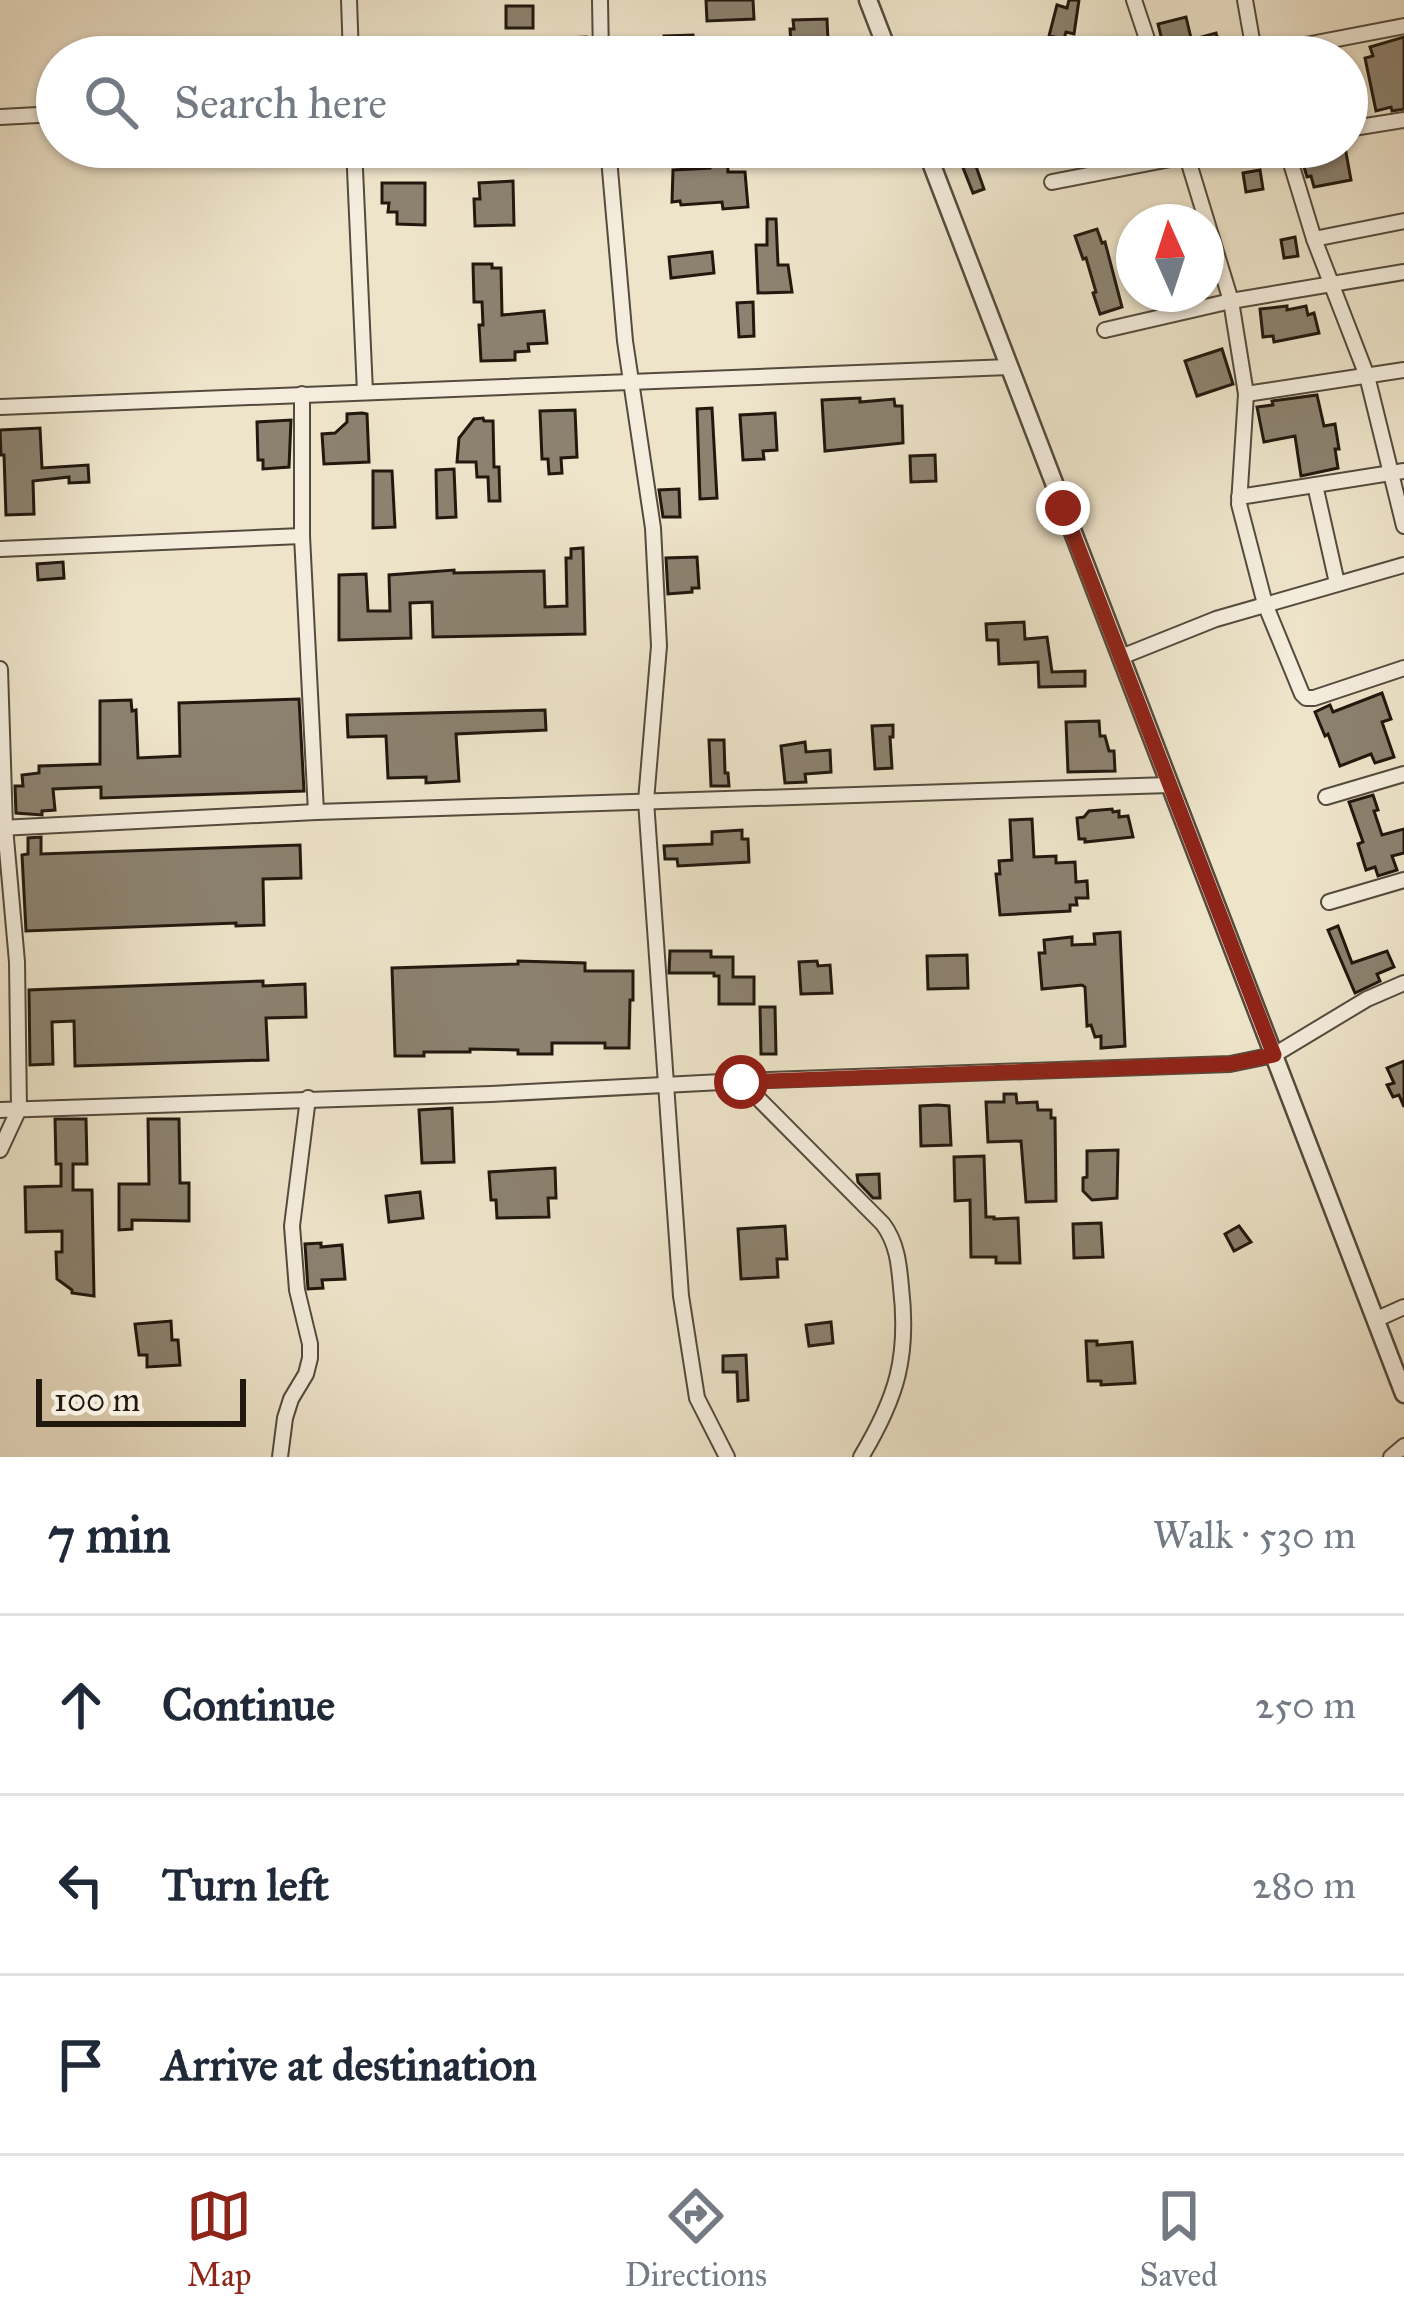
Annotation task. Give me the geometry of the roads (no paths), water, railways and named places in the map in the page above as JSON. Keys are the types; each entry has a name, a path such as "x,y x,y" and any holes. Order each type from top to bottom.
{"street":[{"path":"350,0 351,36"},
{"path":"600,0 601,36"},
{"path":"868,0 882,36"},
{"path":"1134,0 1146,36"},
{"path":"1245,0 1251,36"},
{"path":"1354,36 1404,26"},
{"path":"0,117 36,115"},
{"path":"1368,126 1404,120"},
{"path":"355,168 365,392"},
{"path":"610,168 625,341 653,528 659,646 646,801 681,1296 697,1398 727,1457"},
{"path":"933,168 1404,1394"},
{"path":"1052,182 1113,168"},
{"path":"1191,168 1231,301 1246,394 1239,496 1265,604 1302,694 1315,698 1404,668"},
{"path":"1292,168 1397,472 1404,526"},
{"path":"1314,239 1404,221"},
{"path":"1105,330 1231,301 1404,272"},
{"path":"0,407 1010,367"},
{"path":"1246,394 1404,370"},
{"path":"302,394 302,536 316,812"},
{"path":"1239,496 1397,472"},
{"path":"1315,485 1337,583"},
{"path":"0,549 302,536"},
{"path":"1121,657 1216,619 1403,567"},
{"path":"0,669 3,828 17,962 20,1109 0,1150"},
{"path":"1326,797 1404,774"},
{"path":"3,828 316,812 1170,785"},
{"path":"1329,902 1404,880"},
{"path":"0,962 17,962"},
{"path":"0,1110 1230,1064 1274,1055 1366,999 1404,983"},
{"path":"741,1082 883,1224 896,1247 903,1300 902,1361 887,1410 861,1457"},
{"path":"280,1457 285,1418 310,1358 292,1226 308,1098"},
{"path":"1376,1320 1404,1307"},
{"path":"1391,1457 1404,1447"}]}
